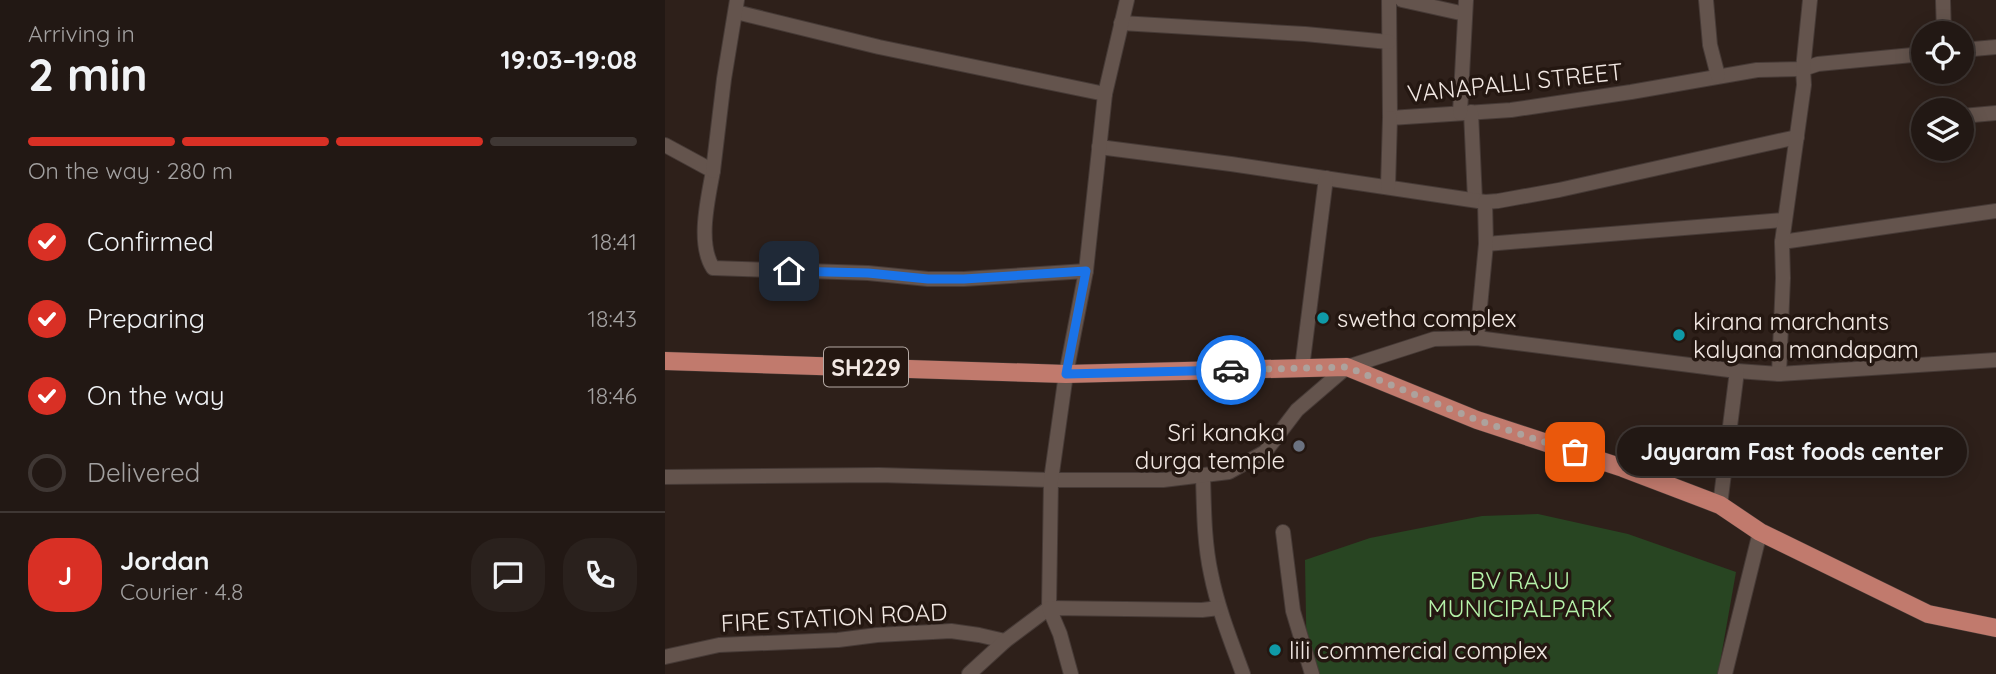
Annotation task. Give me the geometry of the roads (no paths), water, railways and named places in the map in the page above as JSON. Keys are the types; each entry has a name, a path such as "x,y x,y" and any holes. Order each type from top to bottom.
{"main road":[{"name":"SH229","path":"665,361 1066,374 1347,367 1477,420 1623,468 1720,505 1760,532 1928,614 1996,628"}],"street":[{"path":"1071,674 1061,634 1049,608 1051,480 1066,374 1086,271 1105,94 1127,0"},
{"name":"VANAPALLI STREET","path":"1389,0 1390,118 1511,110 1718,76"},
{"path":"1402,0 1466,7 1466,112 1486,244 1477,338"},
{"path":"1706,0 1710,45 1718,76 1757,70 1803,69 1818,64 1911,55"},
{"path":"1779,374 1782,242 1804,85 1803,69 1810,0"},
{"path":"1943,0 1944,21"},
{"path":"1086,271 928,279 868,273 713,268 708,260 706,207 736,6 879,47 1105,94"},
{"path":"1121,23 1292,33 1389,42"},
{"path":"1974,49 1996,47"},
{"path":"1974,115 1996,113"},
{"path":"1388,187 1390,118"},
{"path":"1100,148 1480,201 1498,201 1797,137"},
{"path":"665,145 713,171"},
{"path":"1302,368 1326,178"},
{"path":"1782,242 1996,211"},
{"path":"1486,244 1784,220"},
{"path":"665,477 879,475 1163,480 1229,472 1265,452 1297,410 1347,367 1434,339 1477,338 1779,374 1996,360"},
{"path":"1720,505 1737,371"},
{"path":"1203,476 1205,532 1211,575 1219,607 1243,674"},
{"path":"1283,532 1293,611 1312,674"},
{"path":"1725,674 1760,532"},
{"path":"969,674 1005,641 1049,608 1202,610 1219,607"},
{"name":"FIRE STATION ROAD","path":"665,657 719,645 838,640 951,631 1005,641"}],"place":[{"name":"swetha complex","path":"1323,318"},
{"name":"kirana marchants kalyana mandapam","path":"1679,335"},
{"name":"Sri kanaka durga temple","path":"1299,446"},
{"name":"Jayaram Fast foods center","path":"1575,452"},
{"name":"lili commercial complex","path":"1275,650"}],"park label":[{"name":"BV RAJU MUNICIPALPARK","path":"1520,594"}]}
